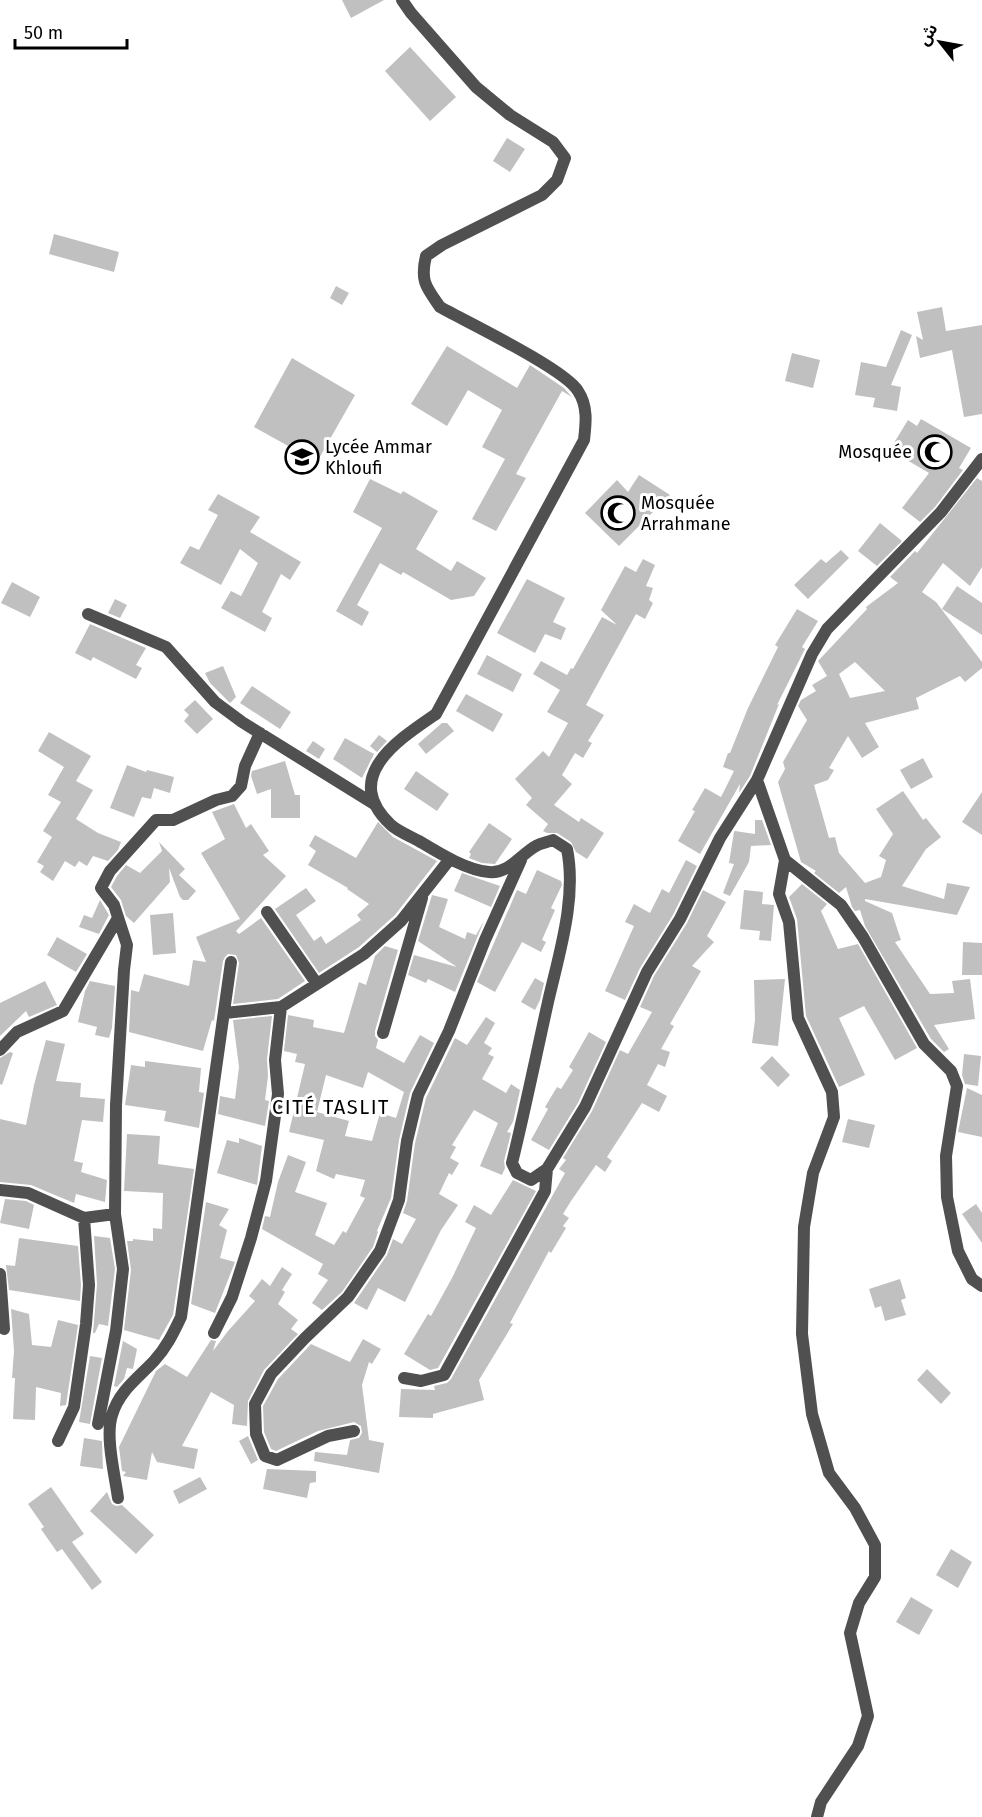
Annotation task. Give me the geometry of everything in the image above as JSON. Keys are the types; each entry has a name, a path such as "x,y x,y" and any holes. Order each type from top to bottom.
{"street":[{"path":"374,804 370,783 376,767 397,741 436,714 584,440 586,412 578,389 555,370 440,307 428,291 422,272 426,256 442,245 542,195 557,180 565,158 553,142 510,115 476,87 402,0"},
{"path":"88,614 166,647 215,702 374,804 392,826 450,860 491,873 508,868 536,846 553,840 567,849 571,866 563,943 512,1163 517,1173 531,1180 547,1169 585,1107 647,972 680,919 720,838 758,780 812,654 827,629 941,512 982,459"},
{"path":"98,1424 116,1331 123,1269 116,1214 116,1105 124,970 128,945 114,905 101,888 110,871 156,820 173,820 216,800 232,796 241,786 245,766 261,733"},
{"path":"758,780 785,860 779,894 789,922 798,1018 832,1092 834,1117 813,1173 804,1227 802,1334 812,1414 829,1473 855,1508 874,1545 875,1577 858,1603 849,1633 868,1716 858,1746 821,1802 816,1817"},
{"path":"354,1431 328,1436 277,1460 266,1456 256,1434 255,1404 271,1374 348,1298 380,1251 399,1200 407,1141 418,1095 449,1031 484,940 523,856"},
{"path":"225,1013 281,1007 364,954 401,921 450,860"},
{"path":"785,860 841,905 863,938 924,1044 951,1071 957,1086 946,1156 947,1197 958,1251 972,1279 982,1286"},
{"path":"383,1033 423,893"},
{"path":"267,912 318,984"},
{"path":"0,1050 17,1032 63,1011 118,918"},
{"path":"118,1498 110,1445 111,1417 128,1385 155,1360 170,1341 180,1317 231,962"},
{"path":"214,1333 232,1297 266,1181 278,1094 275,1060 281,1007"},
{"path":"404,1378 421,1382 444,1375 545,1191 547,1169"},
{"path":"0,1190 28,1193 84,1218 116,1214"},
{"path":"58,1441 74,1407 86,1324 89,1285 84,1218"},
{"path":"0,1274 4,1329"}],"building":[{"path":"342,0 384,0 351,18"},
{"path":"410,47 456,97 430,121 385,71"},
{"path":"507,138 525,149 510,172 493,161"},
{"path":"54,234 119,252 114,272 49,254"},
{"path":"336,286 349,293 342,305 330,298"},
{"path":"942,307 946,331 982,325 982,414 964,417 952,350 920,358 916,336 923,340 917,312"},
{"path":"901,330 912,335 891,385 901,387 897,411 873,407 875,398 855,395 861,362 886,367"},
{"path":"447,346 517,388 530,365 564,388 572,397 562,391 516,474 526,478 496,531 472,519 505,459 482,447 502,410 468,390 447,426 411,404"},
{"path":"792,353 820,360 813,388 785,381"},
{"path":"292,358 355,395 317,462 254,427"},
{"name":"Mosquée","path":"921,419 971,448 959,468 963,470 935,507 920,522 902,508 929,473 889,451 908,420 917,426"},
{"name":"Mosquée Arrahmane","path":"639,475 670,495 619,546 585,513 617,480 628,492"},
{"path":"977,478 982,481 982,567 970,586 943,563 922,592 936,602 982,662 982,668 965,682 960,676 916,698 919,709 865,723 879,747 862,758 848,736 829,768 834,770 828,780 814,785 829,838 835,837 839,853 865,883 881,877 886,860 879,856 893,834 876,809 903,791 923,820 926,818 941,837 926,849 902,886 944,899 947,883 970,887 957,915 865,899 892,913 901,940 895,942 930,994 954,993 952,981 970,979 975,1019 934,1025 949,1049 944,1052 931,1039 865,926 860,910 855,911 852,907 846,887 839,893 814,873 816,871 801,862 778,782 785,769 783,762 807,720 798,706 801,700 816,691 812,685 827,676 818,661 867,609 866,607 898,583 890,577 915,551 917,553","holes":["855,662 885,691 850,698 839,674"]},
{"path":"370,479 401,494 403,491 438,511 416,549 451,571 457,561 486,578 474,596 451,600 403,572 401,575 380,563 357,605 369,612 362,626 336,611 382,528 353,512"},
{"path":"218,494 260,517 250,532 301,562 290,580 281,574 262,612 272,618 265,632 221,608 231,591 241,596 258,563 240,549 221,585 180,563 190,546 199,550 218,515 208,510"},
{"path":"880,523 902,541 877,566 858,551"},
{"path":"841,550 849,558 808,599 794,585 821,559 826,563"},
{"path":"643,559 655,565 646,586 653,588 649,600 653,603 645,619 636,614 586,705 604,715 588,741 592,743 583,758 575,753 562,775 572,784 554,805 579,822 581,818 604,833 587,859 576,852 571,842 557,833 543,831 548,824 526,805 532,798 515,779 543,751 549,757 568,723 547,712 560,690 533,674 541,661 567,675 571,668 573,669 602,617 617,625 601,610 625,566 636,572"},
{"path":"527,579 565,598 553,622 566,628 561,640 545,634 535,653 497,633"},
{"path":"12,582 40,597 30,617 1,603"},
{"path":"957,586 982,603 982,635 942,609"},
{"path":"115,599 127,605 120,618 108,613"},
{"path":"797,609 818,621 802,647 805,649 777,705 779,704 750,776 739,793 740,784 700,854 678,841 705,788 721,797 734,771 723,767 728,753 730,753 748,708 778,647 775,645"},
{"path":"90,624 146,648 136,665 142,668 136,679 93,657 91,661 75,653"},
{"path":"487,655 522,674 513,692 477,674"},
{"path":"223,666 236,697 230,703 210,683 205,673"},
{"path":"252,686 291,712 280,729 240,703"},
{"path":"466,694 503,714 493,732 456,711"},
{"path":"195,700 213,719 197,734 184,721 189,715 184,710"},
{"path":"442,723 447,723 454,731 426,754 418,744"},
{"path":"49,732 91,756 76,781 93,790 76,819 98,833 121,842 118,850 108,861 93,856 87,866 79,861 75,867 65,861 53,881 40,872 44,866 37,862 52,837 43,831 61,802 48,795 64,767 38,751"},
{"path":"379,735 387,741 377,752 370,746"},
{"path":"345,738 374,754 362,778 333,759"},
{"path":"313,741 325,749 319,759 306,751"},
{"path":"923,758 933,777 911,789 900,770"},
{"path":"285,761 295,795 300,795 300,818 271,818 271,789 257,794 251,776 252,771"},
{"path":"127,765 146,772 147,770 174,777 170,793 154,788 151,799 142,797 134,817 110,808"},
{"path":"416,771 449,794 437,811 404,789"},
{"path":"982,792 982,835 962,822"},
{"path":"234,804 246,828 251,824 269,851 263,855 286,876 236,931 239,934 261,918 305,981 278,999 233,1004 239,963 236,955 228,954 223,961 214,1021 212,1020 203,1051 129,1032 131,990 139,992 144,974 189,986 193,960 206,962 196,937 240,919 201,853 225,839 212,812"},
{"path":"755,820 762,820 771,845 751,846 749,862 730,896 723,893 734,864 729,863 734,832 755,834"},
{"path":"378,822 393,837 437,861 395,915 359,947 319,973 275,909 306,888 316,901 296,915 314,941 321,936 326,944 361,920 357,915 369,904 348,888 308,865 316,851 309,846 315,835 356,858"},
{"path":"489,823 512,839 495,864 482,863 469,858 471,854 469,852"},
{"path":"159,842 185,869 179,875 196,891 188,900 183,900 169,868 170,882 134,923 126,916 121,900 111,887 126,865 140,873 162,851"},
{"path":"686,860 697,866 673,915 640,968 625,1000 605,991 634,926 625,922 634,904 650,913 662,889 669,893"},
{"path":"537,870 561,881 562,885 551,908 555,910 542,940 546,942 541,952 522,942 495,992 477,982 517,890 526,894"},
{"path":"462,873 500,886 491,907 454,891"},
{"path":"802,884 827,904 821,911 838,949 858,944 917,1048 895,1060 864,1006 839,1018 865,1075 839,1087 806,1016 797,919 789,897"},
{"path":"703,890 726,902 707,936 714,942 692,966 701,971 670,1024 674,1026 661,1049 670,1052 665,1067 658,1064 647,1085 667,1096 659,1112 642,1103 607,1157 612,1161 605,1172 596,1165 563,1214 569,1218 563,1226 566,1228 551,1253 549,1251 510,1323 513,1324 479,1380 484,1400 433,1414 433,1418 399,1417 401,1389 435,1390 434,1386 447,1383 451,1379 565,1173 559,1169 566,1160 563,1158 592,1111 620,1050 628,1054 652,1012 640,1007 654,976 687,923"},
{"path":"744,890 763,892 762,904 774,905 771,941 759,940 760,931 740,929"},
{"path":"432,895 448,899 439,927 465,939 467,932 476,935 484,921 455,992 428,979 426,983 408,975 414,955 457,967 418,941"},
{"path":"100,900 109,915 99,934 79,927 84,915 92,918"},
{"path":"173,913 176,953 153,955 150,915"},
{"path":"57,937 87,954 76,972 47,955"},
{"path":"963,942 982,943 982,975 962,975"},
{"path":"385,946 398,950 375,1031 378,1040 376,1048 404,1063 420,1035 434,1043 410,1093 399,1140 391,1198 373,1247 342,1292 322,1310 312,1303 328,1280 318,1274 323,1264 262,1229 265,1216 270,1217 278,1182 288,1155 306,1162 295,1192 327,1203 315,1235 334,1245 343,1231 346,1233 365,1198 360,1196 365,1180 336,1174 334,1179 316,1171 324,1140 289,1132 305,1064 295,1062 297,1054 284,1051 288,1015 314,1020 313,1027 344,1033 359,982 366,985 375,956","holes":["368,1072 404,1092 396,1118 380,1113 372,1141 345,1136 349,1121 317,1112 326,1075 363,1088"]},
{"path":"535,978 544,983 535,1010 521,1002"},
{"path":"785,979 778,1046 752,1043 755,1020 754,980"},
{"path":"45,981 57,1005 29,1017 26,1011 0,1036 0,1003"},
{"path":"90,981 115,986 112,1028 109,1038 95,1035 97,1027 78,1022 85,991"},
{"path":"272,1016 265,1100 269,1101 265,1126 218,1114 220,1096 235,1099 239,1067 233,1020"},
{"path":"486,1017 495,1023 484,1043 492,1048 488,1054 494,1057 482,1079 506,1093 511,1084 520,1090 513,1122 507,1132 511,1133 504,1161 505,1168 502,1175 480,1166 498,1123 474,1110 452,1145 456,1147 450,1158 459,1163 452,1175 449,1173 439,1194 458,1205 441,1230 405,1302 378,1288 367,1310 354,1303 387,1255 393,1239 402,1244 416,1219 403,1213 407,1201 415,1143 426,1098 455,1038 467,1045"},
{"path":"589,1032 606,1042 578,1103 549,1150 531,1140 548,1109 545,1107 557,1087 561,1089 573,1070 569,1067"},
{"path":"46,1040 65,1044 56,1081 81,1083 80,1097 105,1099 103,1122 82,1120 74,1161 83,1163 81,1172 107,1180 105,1202 76,1194 74,1203 31,1185 0,1182 0,1119 26,1125"},
{"path":"10,1052 13,1053 2,1085 0,1084 0,1058"},
{"path":"964,1054 981,1056 978,1086 965,1084 962,1075"},
{"path":"772,1056 790,1075 778,1087 760,1068"},
{"path":"145,1061 201,1068 199,1092 204,1093 199,1128 164,1121 166,1111 125,1105 131,1065 145,1067"},
{"path":"967,1088 982,1095 982,1137 958,1132"},
{"path":"848,1119 875,1125 869,1148 842,1142"},
{"path":"127,1134 160,1136 158,1164 194,1169 173,1315 159,1340 124,1330 131,1270 127,1241 133,1241 133,1239 153,1241 153,1228 162,1229 163,1193 124,1191"},
{"path":"239,1138 262,1146 257,1185 217,1173 227,1140 239,1143"},
{"path":"513,1180 536,1191 438,1368 430,1370 404,1354 428,1314 431,1316 476,1228 465,1222 474,1205 491,1215"},
{"path":"5,1199 26,1201 34,1205 29,1229 0,1223"},
{"path":"206,1202 229,1209 219,1225 227,1230 220,1258 235,1262 215,1313 191,1304"},
{"path":"976,1204 982,1213 982,1243 962,1214"},
{"path":"94,1236 110,1238 115,1269 108,1326 99,1324 93,1333 97,1284"},
{"path":"19,1238 78,1246 80,1301 9,1290 6,1265 15,1266"},
{"path":"282,1267 292,1274 282,1290 285,1292 278,1304 298,1320 291,1329 298,1334 264,1370 248,1401 247,1426 232,1424 234,1405 211,1392 182,1446 198,1449 194,1469 157,1462 152,1452 147,1480 123,1476 126,1472 122,1471 119,1447 156,1371 165,1364 187,1377 211,1340 216,1341 213,1351 255,1301 249,1296 262,1279 270,1286"},
{"path":"900,1279 906,1298 901,1300 906,1315 885,1321 881,1306 875,1308 869,1289"},
{"path":"11,1309 29,1314 32,1345 51,1347 58,1320 78,1325 66,1405 60,1406 61,1393 36,1387 35,1420 13,1419 15,1378 12,1378 14,1351"},
{"path":"363,1339 381,1349 372,1364 369,1362 362,1385 369,1440 384,1443 379,1473 314,1461 315,1452 347,1455 350,1440 359,1438 362,1433 361,1426 354,1422 318,1431 276,1451 271,1449 264,1432 263,1406 278,1379 311,1344 350,1362"},
{"path":"123,1341 137,1349 133,1369 127,1368 124,1379 117,1387 114,1386"},
{"path":"90,1356 102,1358 90,1424 79,1422"},
{"path":"927,1369 951,1393 941,1404 917,1380"},
{"path":"248,1436 258,1460 251,1464 239,1441"},
{"path":"84,1438 102,1441 103,1469 80,1466"},
{"path":"267,1469 316,1471 316,1482 310,1483 307,1498 263,1489"},
{"path":"200,1477 207,1489 179,1504 173,1491"},
{"path":"51,1487 84,1534 72,1542 102,1582 92,1590 62,1549 57,1552 41,1529 44,1527 28,1504"},
{"path":"107,1492 112,1504 122,1505 154,1535 136,1554 90,1511"},
{"path":"951,1549 972,1562 958,1588 936,1575"},
{"path":"911,1597 933,1610 919,1635 896,1622"}],"place":[{"name":"Mosquée","path":"935,452"},
{"name":"Lycée Ammar Khloufi","path":"302,457"},
{"name":"Mosquée Arrahmane","path":"618,513"}],"district":[{"name":"CITÉ TASLIT","path":"331,1107"}]}
